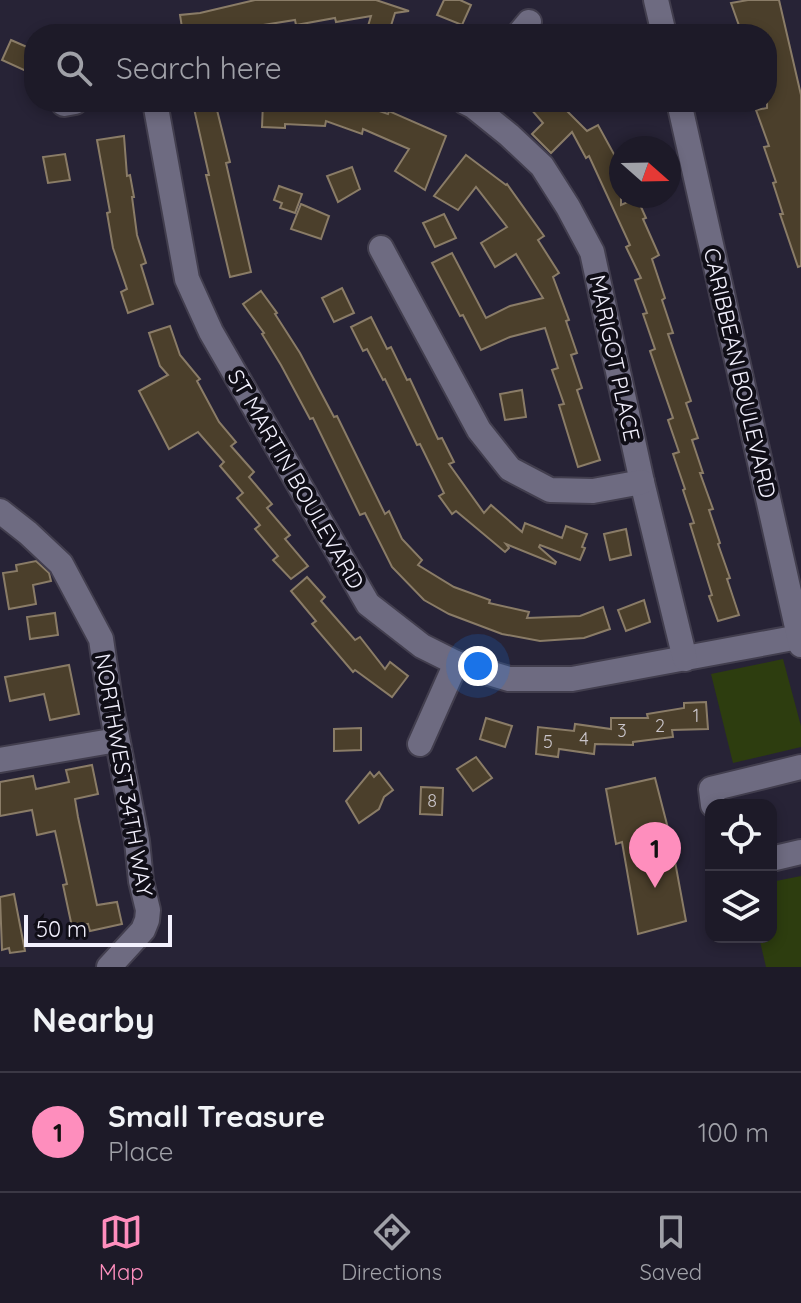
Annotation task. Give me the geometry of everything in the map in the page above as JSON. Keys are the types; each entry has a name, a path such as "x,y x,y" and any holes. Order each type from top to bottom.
{"street":[{"path":"656,0 662,24"},
{"name":"ST MARTIN BOULEVARD","path":"157,112 187,279 211,332 368,604 402,632 456,663 509,679 572,679 800,641"},
{"name":"MARIGOT PLACE","path":"482,112 542,166 592,252 642,482 685,659"},
{"name":"CARIBBEAN BOULEVARD","path":"681,112 800,641"},
{"path":"381,248 479,430 510,469 550,490 593,491 642,482"},
{"name":"NORTHWEST 34TH WAY","path":"0,511 61,564 101,639 148,910 143,930 109,967"},
{"path":"420,744 456,663"},
{"path":"0,760 117,740"},
{"path":"712,799 711,789 801,767"},
{"path":"777,858 801,852"}],"green space":[{"path":"783,659 801,726 801,747 733,763 711,674"},
{"path":"801,876 801,967 766,967 760,943 777,943 777,881"}],"building":[{"path":"255,0 376,0 409,11 395,13 392,24 369,24 371,16 302,24 296,24 295,20 270,24 181,24 180,15"},
{"path":"444,0 460,0 471,5 462,24 437,15"},
{"path":"779,0 801,95 801,266 798,267 780,214 783,214 773,183 776,182 764,147 769,146 757,112 777,112 777,24 738,24 731,3"},
{"path":"11,40 24,46 24,70 2,60"},
{"path":"195,112 218,112 251,272 230,277 206,175 209,175"},
{"path":"263,112 391,112 446,136 425,190 395,171 409,149 363,129 362,134 326,121 325,126 285,124 285,128 262,127"},
{"path":"534,112 568,112 587,131 598,125 609,145 609,199 589,156 586,158 572,132 551,153 532,134 543,123"},
{"path":"124,136 137,235 146,263 141,265 153,304 128,313 121,292 127,289 113,248 97,140"},
{"path":"65,154 70,180 48,183 43,157"},
{"path":"466,155 507,184 544,236 538,240 559,273 553,277 577,353 571,355 582,388 577,390 600,460 578,467 559,405 564,404 552,370 558,368 545,328 510,337 481,350 432,263 452,253 486,318 510,306 543,298 516,254 495,267 481,243 507,227 476,187 458,210 434,196"},
{"path":"352,167 360,189 338,202 327,176"},
{"path":"279,186 302,194 295,213 280,208 282,203 274,200"},
{"path":"301,204 329,216 321,239 291,229"},
{"path":"613,208 642,208 646,218 643,219 659,255 652,259 673,333 668,334 691,401 686,403 698,438 692,440 739,615 718,621 690,524 694,523 685,489 673,454 679,452 668,420 673,418 650,351 655,349 635,280 641,278 626,247 630,245"},
{"path":"444,214 456,238 435,247 423,223"},
{"path":"342,288 354,313 334,322 322,298"},
{"path":"261,291 277,313 334,417 337,416 385,514 389,511 402,539 422,560 418,565 454,587 490,600 489,603 529,612 527,618 580,616 603,607 610,629 584,638 540,641 502,634 449,614 424,600 392,567 365,513 360,515 313,418 310,419 264,333 243,304"},
{"path":"371,317 387,349 391,347 407,380 410,379 438,439 442,438 454,462 449,464 484,513 491,505 522,532 525,523 562,538 566,526 587,534 580,560 540,545 555,564 506,544 509,548 505,552 456,511 452,514 439,496 444,493 385,379 367,349 363,351 351,327"},
{"path":"170,326 180,355 200,379 197,381 219,422 236,442 231,446 254,472 249,477 272,504 267,508 290,535 285,539 308,566 291,579 273,560 278,556 255,529 260,525 237,498 243,493 220,466 224,462 198,432 169,449 139,391 168,375 160,366 149,333"},
{"path":"522,390 526,417 505,420 500,394"},
{"path":"626,529 631,555 610,560 604,534"},
{"path":"36,561 49,573 51,581 33,585 36,604 9,609 3,573 17,571 16,565"},
{"path":"307,577 325,597 321,601 355,640 360,637 385,669 390,662 408,676 392,697 355,670 353,672 312,624 316,621 291,591"},
{"path":"644,600 650,622 626,631 618,610"},
{"path":"55,613 58,635 30,639 27,617"},
{"path":"69,665 79,714 50,720 44,694 10,701 5,677"},
{"path":"706,702 708,729 672,730 673,737 633,742 633,745 595,744 594,754 559,749 558,757 536,754 538,727 574,731 575,724 611,729 611,718 648,718 647,714 684,708 684,703"},
{"path":"486,718 512,726 505,747 480,739"},
{"path":"361,728 361,750 334,751 334,729"},
{"path":"476,757 492,778 473,791 457,769"},
{"path":"92,765 98,794 75,799 78,817 97,905 117,902 122,924 90,931 88,924 72,927 63,885 67,884 55,831 37,835 32,810 0,816 0,782 33,776 36,789 69,782 66,770"},
{"path":"370,772 374,777 379,772 393,790 384,797 379,809 359,823 346,801"},
{"path":"655,778 671,840 686,921 638,934 622,842 616,844 606,789"},
{"path":"421,787 443,788 442,815 420,814"},
{"path":"14,894 25,951 10,953 9,948 2,950 0,897"}],"place":[{"name":"Small Treasure","path":"655,888"}]}
